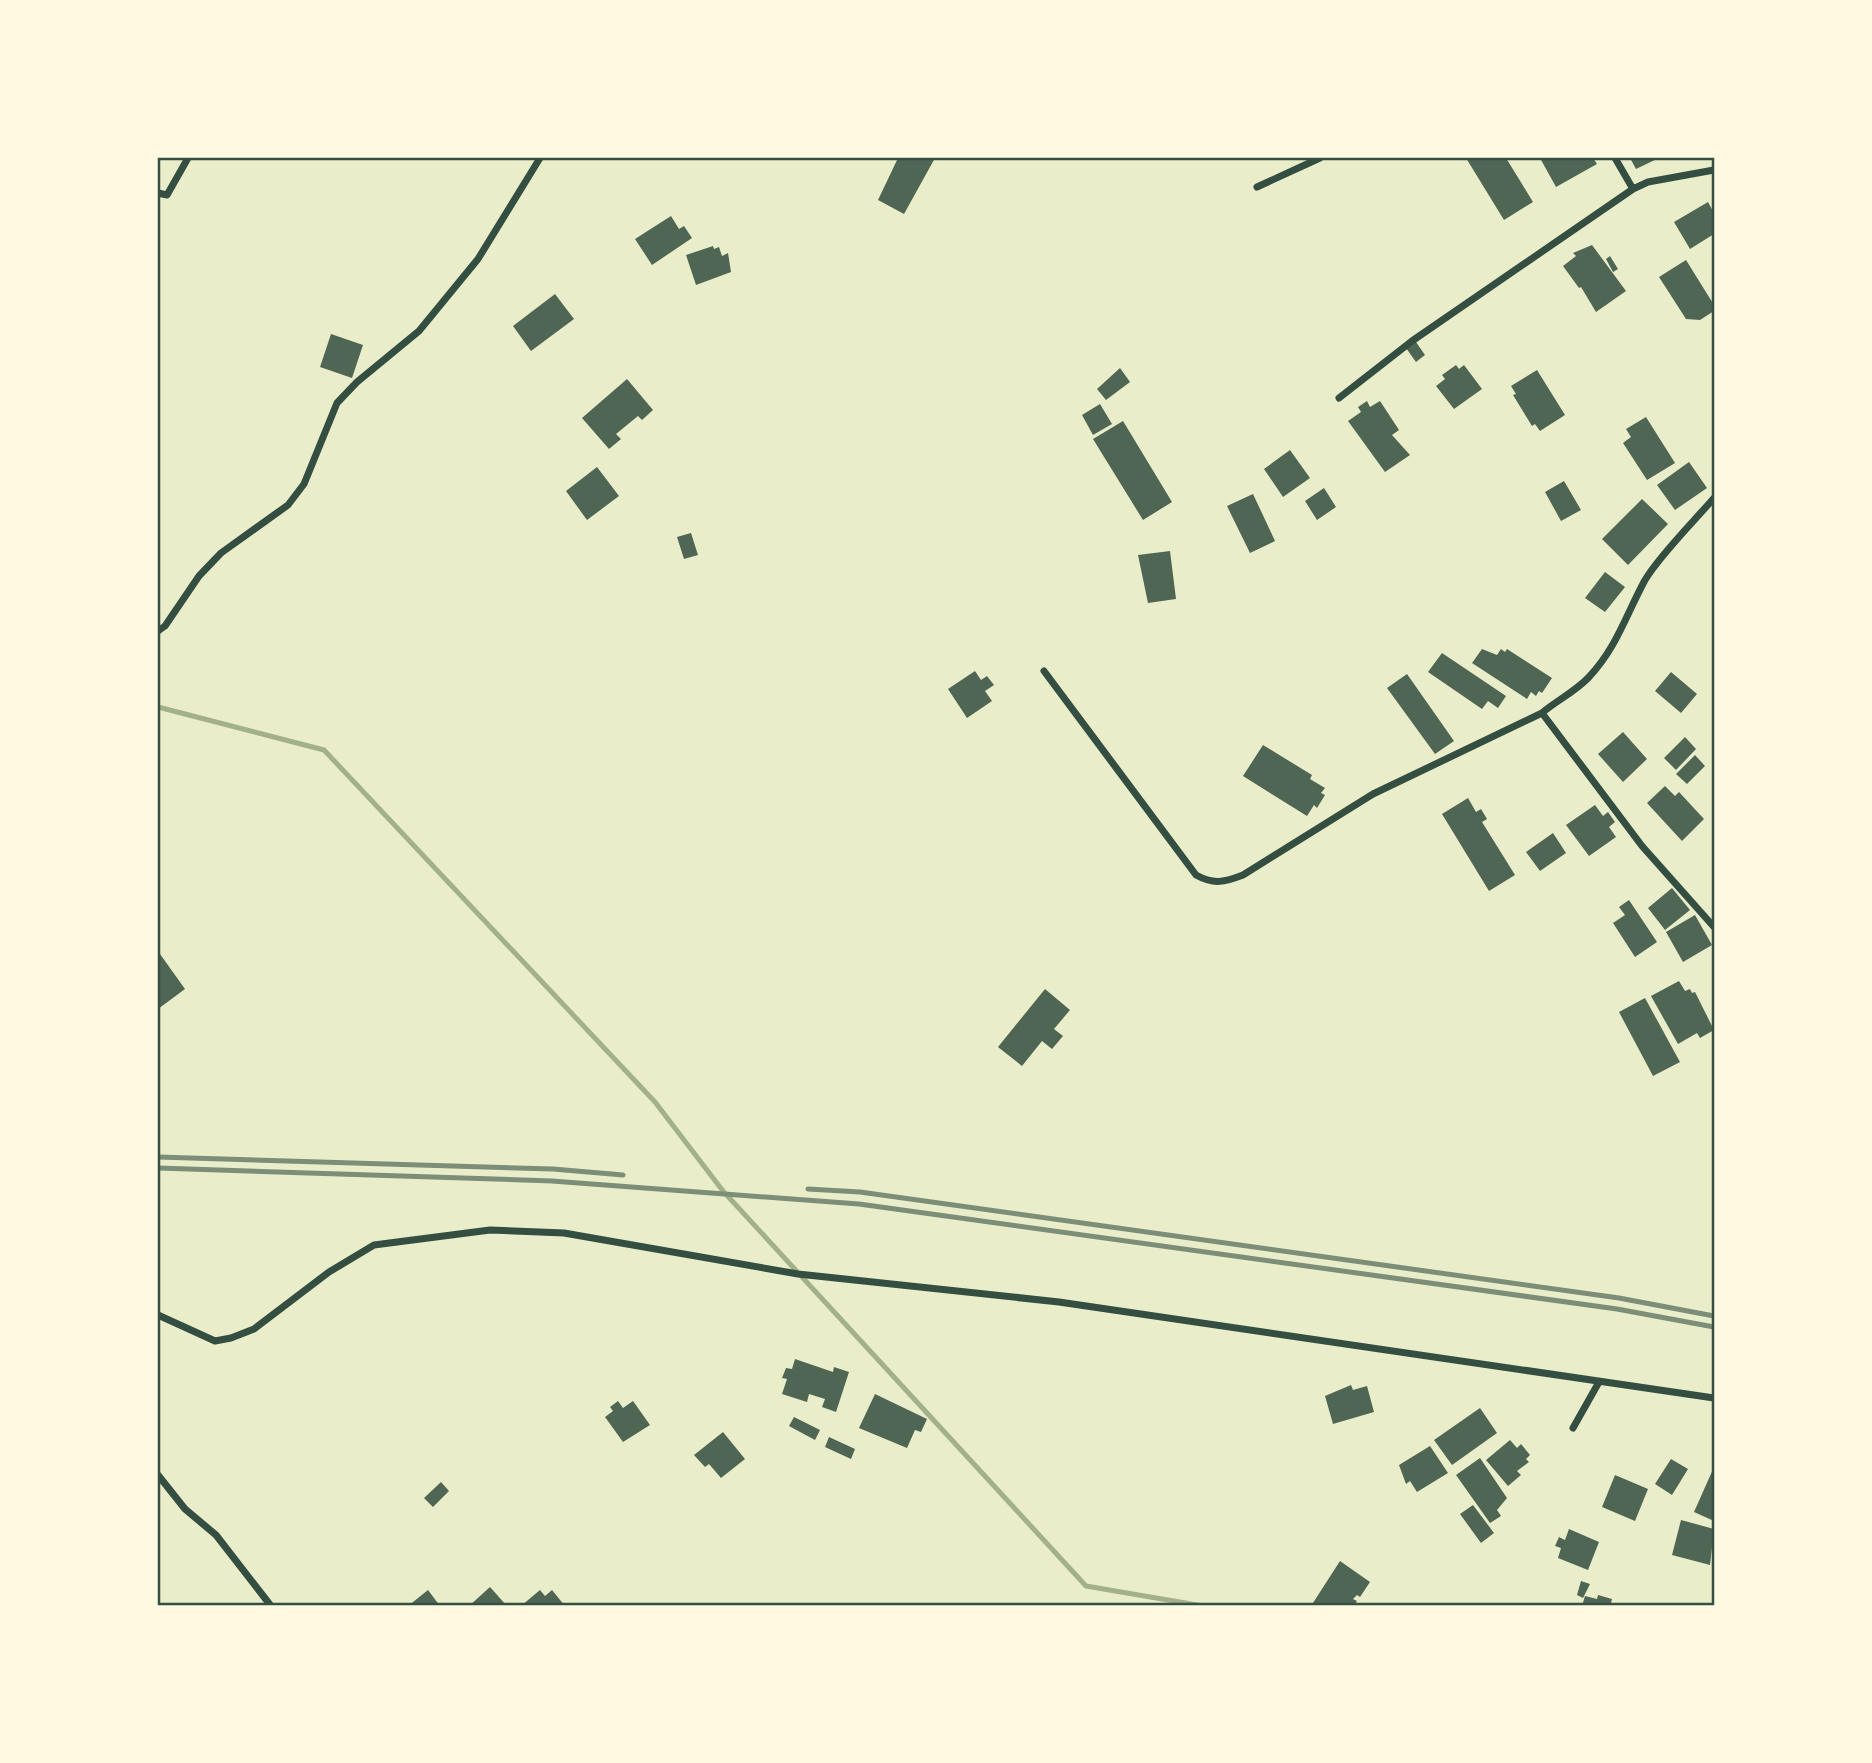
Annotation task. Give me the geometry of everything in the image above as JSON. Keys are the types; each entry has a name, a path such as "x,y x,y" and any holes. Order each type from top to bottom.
{"street":[{"path":"158,193 167,195 188,158"},
{"path":"158,631 165,626 199,576 221,553 288,505 304,484 337,404 357,382 419,331 478,258 540,158"},
{"path":"1257,187 1320,158"},
{"path":"1615,158 1633,189"},
{"path":"1339,398 1412,341 1633,189 1648,182 1714,170"},
{"path":"1044,671 1196,875 1209,882 1223,883 1244,875 1373,794 1542,713 1588,678 1626,626 1646,579 1714,498"},
{"path":"1542,713 1642,846 1714,927"},
{"path":"158,1315 215,1341 231,1338 254,1329 329,1272 374,1245 490,1230 564,1233 798,1274 1059,1302 1714,1398"},
{"path":"1573,1428 1599,1381"},
{"path":"158,1475 185,1509 216,1535 271,1605"}],"building":[{"path":"898,158 935,158 904,214 878,200"},
{"path":"1466,158 1506,158 1533,202 1504,220"},
{"path":"1540,158 1593,158 1597,164 1556,187"},
{"path":"1630,158 1659,158 1636,169"},
{"path":"1708,202 1714,213 1714,234 1690,249 1674,222"},
{"path":"671,216 679,229 684,226 692,238 652,265 635,239"},
{"path":"1592,245 1626,291 1596,312 1581,287 1579,288 1563,266 1576,256 1573,253"},
{"path":"713,246 714,249 719,247 722,256 728,253 731,272 696,285 686,255"},
{"path":"1610,256 1618,269 1613,272 1606,259"},
{"path":"1686,260 1714,305 1714,311 1700,320 1686,319 1659,277"},
{"path":"555,294 574,319 531,351 513,326"},
{"path":"331,334 363,345 352,378 320,367"},
{"path":"1416,342 1425,355 1416,362 1406,348"},
{"path":"1456,365 1459,369 1464,365 1482,389 1454,409 1436,386 1445,379 1442,375"},
{"path":"1120,368 1130,382 1106,400 1097,389"},
{"path":"1537,370 1565,415 1540,431 1535,424 1532,426 1513,395 1516,394 1511,386"},
{"path":"627,379 653,410 642,420 638,416 616,434 621,439 609,449 582,418"},
{"path":"1367,401 1370,407 1380,401 1399,430 1392,435 1410,455 1385,472 1348,421 1361,412 1358,407"},
{"path":"1100,404 1112,424 1093,435 1082,415"},
{"path":"1646,417 1675,463 1647,480 1623,443 1631,437 1626,429"},
{"path":"1123,421 1172,502 1143,520 1093,439"},
{"path":"1290,450 1310,478 1283,497 1264,469"},
{"path":"1689,462 1707,488 1675,510 1657,485"},
{"path":"597,467 619,496 587,520 566,491"},
{"path":"1564,481 1581,510 1561,521 1545,492"},
{"path":"1324,488 1336,507 1317,520 1305,501"},
{"path":"1253,494 1275,541 1250,553 1227,506"},
{"path":"1642,499 1668,524 1628,565 1602,539"},
{"path":"691,533 698,555 684,559 677,537"},
{"path":"1170,551 1176,599 1148,603 1138,555"},
{"path":"1605,572 1625,587 1605,612 1585,598"},
{"path":"1482,649 1497,655 1501,649 1505,652 1507,649 1552,678 1542,693 1539,691 1536,696 1531,692 1527,699 1472,663"},
{"path":"1442,653 1506,696 1498,708 1488,701 1482,709 1428,672"},
{"path":"975,671 981,680 987,676 994,685 985,691 992,701 967,718 948,689"},
{"path":"1671,672 1697,694 1681,713 1655,691"},
{"path":"1407,674 1454,741 1435,754 1387,688"},
{"path":"1623,732 1647,759 1623,782 1598,754"},
{"path":"1685,737 1696,749 1676,770 1664,758"},
{"path":"1263,745 1312,775 1310,779 1325,788 1321,793 1325,795 1317,808 1314,805 1307,816 1243,776"},
{"path":"1695,755 1705,766 1687,784 1676,774"},
{"path":"1665,786 1675,796 1679,792 1704,819 1682,841 1647,803"},
{"path":"1468,798 1476,812 1481,809 1487,819 1482,822 1515,875 1489,891 1442,814"},
{"path":"1595,805 1603,816 1608,812 1615,822 1609,827 1616,837 1589,856 1566,825"},
{"path":"1553,833 1566,853 1540,871 1526,852"},
{"path":"1672,888 1690,910 1665,930 1648,908"},
{"path":"1629,900 1657,942 1635,957 1613,923 1625,915 1619,907"},
{"path":"1695,915 1712,945 1683,962 1666,932"},
{"path":"160,954 185,989 158,1009 158,956"},
{"path":"1679,981 1685,991 1690,989 1692,993 1695,992 1714,1030 1700,1038 1697,1033 1678,1044 1651,996"},
{"path":"1045,989 1070,1010 1054,1029 1063,1036 1052,1049 1042,1041 1022,1066 998,1047"},
{"path":"1645,998 1680,1062 1653,1076 1619,1012"},
{"path":"795,1359 833,1372 834,1367 849,1372 836,1412 822,1407 825,1399 809,1394 807,1402 782,1394 787,1379 782,1378 786,1368 792,1369"},
{"path":"1351,1385 1353,1390 1367,1386 1374,1412 1333,1424 1325,1396"},
{"path":"875,1394 927,1419 921,1432 915,1430 907,1448 859,1428"},
{"path":"618,1401 623,1408 633,1401 650,1425 623,1442 605,1417 613,1411 610,1407"},
{"path":"1480,1408 1497,1433 1452,1465 1434,1440"},
{"path":"794,1417 820,1430 815,1440 789,1426"},
{"path":"723,1432 745,1459 721,1478 709,1464 705,1467 694,1455"},
{"path":"829,1437 855,1449 851,1459 825,1447"},
{"path":"1510,1440 1517,1448 1521,1444 1530,1455 1526,1459 1529,1462 1517,1471 1521,1475 1508,1486 1486,1460"},
{"path":"1430,1446 1448,1473 1417,1492 1410,1481 1406,1484 1399,1465"},
{"path":"1480,1458 1507,1498 1497,1510 1501,1516 1490,1523 1456,1475"},
{"path":"1671,1459 1688,1469 1672,1495 1655,1484"},
{"path":"1714,1467 1714,1521 1694,1512"},
{"path":"1615,1475 1648,1489 1635,1521 1602,1507"},
{"path":"441,1482 449,1491 433,1507 424,1498"},
{"path":"1473,1505 1494,1533 1481,1543 1460,1514"},
{"path":"1681,1520 1714,1529 1710,1565 1672,1555"},
{"path":"1569,1529 1599,1542 1588,1570 1558,1558 1561,1548 1555,1546 1559,1537 1565,1540"},
{"path":"1340,1561 1370,1582 1360,1597 1357,1595 1353,1599 1357,1601 1354,1606 1311,1606"},
{"path":"1581,1581 1590,1584 1583,1598 1577,1595"},
{"path":"490,1587 507,1606 469,1606"},
{"path":"428,1590 440,1606 408,1606"},
{"path":"540,1590 545,1596 552,1590 565,1606 521,1606"},
{"path":"1598,1595 1612,1599 1611,1603 1617,1606 1582,1606 1585,1596 1597,1599"}],"waterway":[{"path":"158,707 324,750 655,1102 723,1191 1086,1586 1203,1606"}],"railway":[{"path":"158,1157 553,1169 623,1175"},
{"path":"158,1168 552,1181 859,1204 1617,1309 1714,1327"},
{"path":"808,1189 860,1192 1619,1298 1714,1316"}]}
